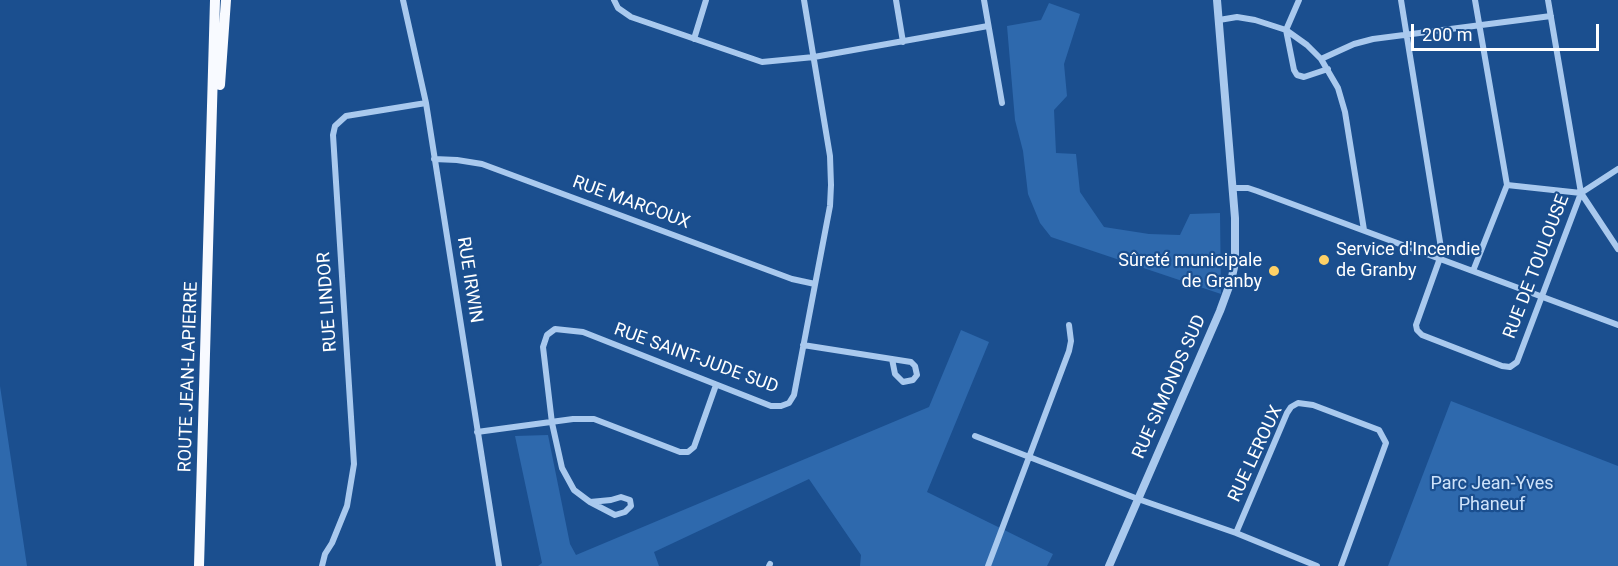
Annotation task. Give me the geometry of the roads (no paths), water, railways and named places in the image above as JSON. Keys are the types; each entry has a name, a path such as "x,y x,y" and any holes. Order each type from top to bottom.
{"highway":[{"name":"ROUTE JEAN-LAPIERRE","path":"199,566 215,0"},
{"name":"ROUTE JEAN-LAPIERRE","path":"211,190 226,0"}],"street":[{"name":"RUE IRWIN","path":"403,0 426,103 499,566"},
{"path":"615,0 618,8 631,17 762,62 814,57 988,26"},
{"path":"694,39 706,0"},
{"name":"RUE SAINT-JUDE SUD","path":"590,502 621,497 630,500 631,506 625,512 615,515 590,502 574,490 562,468 552,423 543,347 547,335 555,329 583,332 771,406 789,403 794,395 830,206 831,185 830,156 804,0"},
{"path":"896,0 903,42"},
{"path":"984,0 1002,103"},
{"name":"RUE SIMONDS SUD","path":"1109,566 1231,281 1235,263 1233,188 1218,0"},
{"path":"1299,0 1286,30 1294,70 1297,75 1309,76 1328,69"},
{"path":"1401,0 1441,248 1440,258"},
{"path":"1473,271 1507,185 1475,0"},
{"name":"RUE DE TOULOUSE","path":"1440,258 1416,325 1418,330 1422,335 1510,367 1517,362 1581,193 1548,0"},
{"path":"1321,59 1354,44 1551,16"},
{"path":"1219,20 1237,18 1255,20 1286,30 1307,45 1328,69 1338,88 1345,112 1364,230"},
{"name":"RUE LINDOR","path":"322,566 325,554 347,506 354,464 333,135 335,126 346,116 426,103"},
{"name":"RUE MARCOUX","path":"434,159 482,164 792,279 816,284"},
{"path":"1507,185 1581,193 1618,170"},
{"path":"1233,188 1248,188 1257,191 1618,325"},
{"path":"1581,193 1618,249"},
{"path":"987,566 1069,351 1071,341 1069,325"},
{"path":"803,345 892,359 914,364 918,373 913,380 903,382 895,374 892,359"},
{"path":"477,432 573,419 594,419 680,452 688,452 694,447 716,385"},
{"name":"RUE LEROUX","path":"1236,533 1287,413 1298,403 1313,405 1380,430 1386,443 1341,566"},
{"path":"975,436 1138,499 1236,533 1317,566"}],"place":[{"name":"Service d'Incendie de Granby","path":"1324,260"},
{"name":"Sûreté municipale de Granby","path":"1274,271"}],"park label":[{"name":"Parc Jean-Yves Phaneuf","path":"1492,494"}]}
